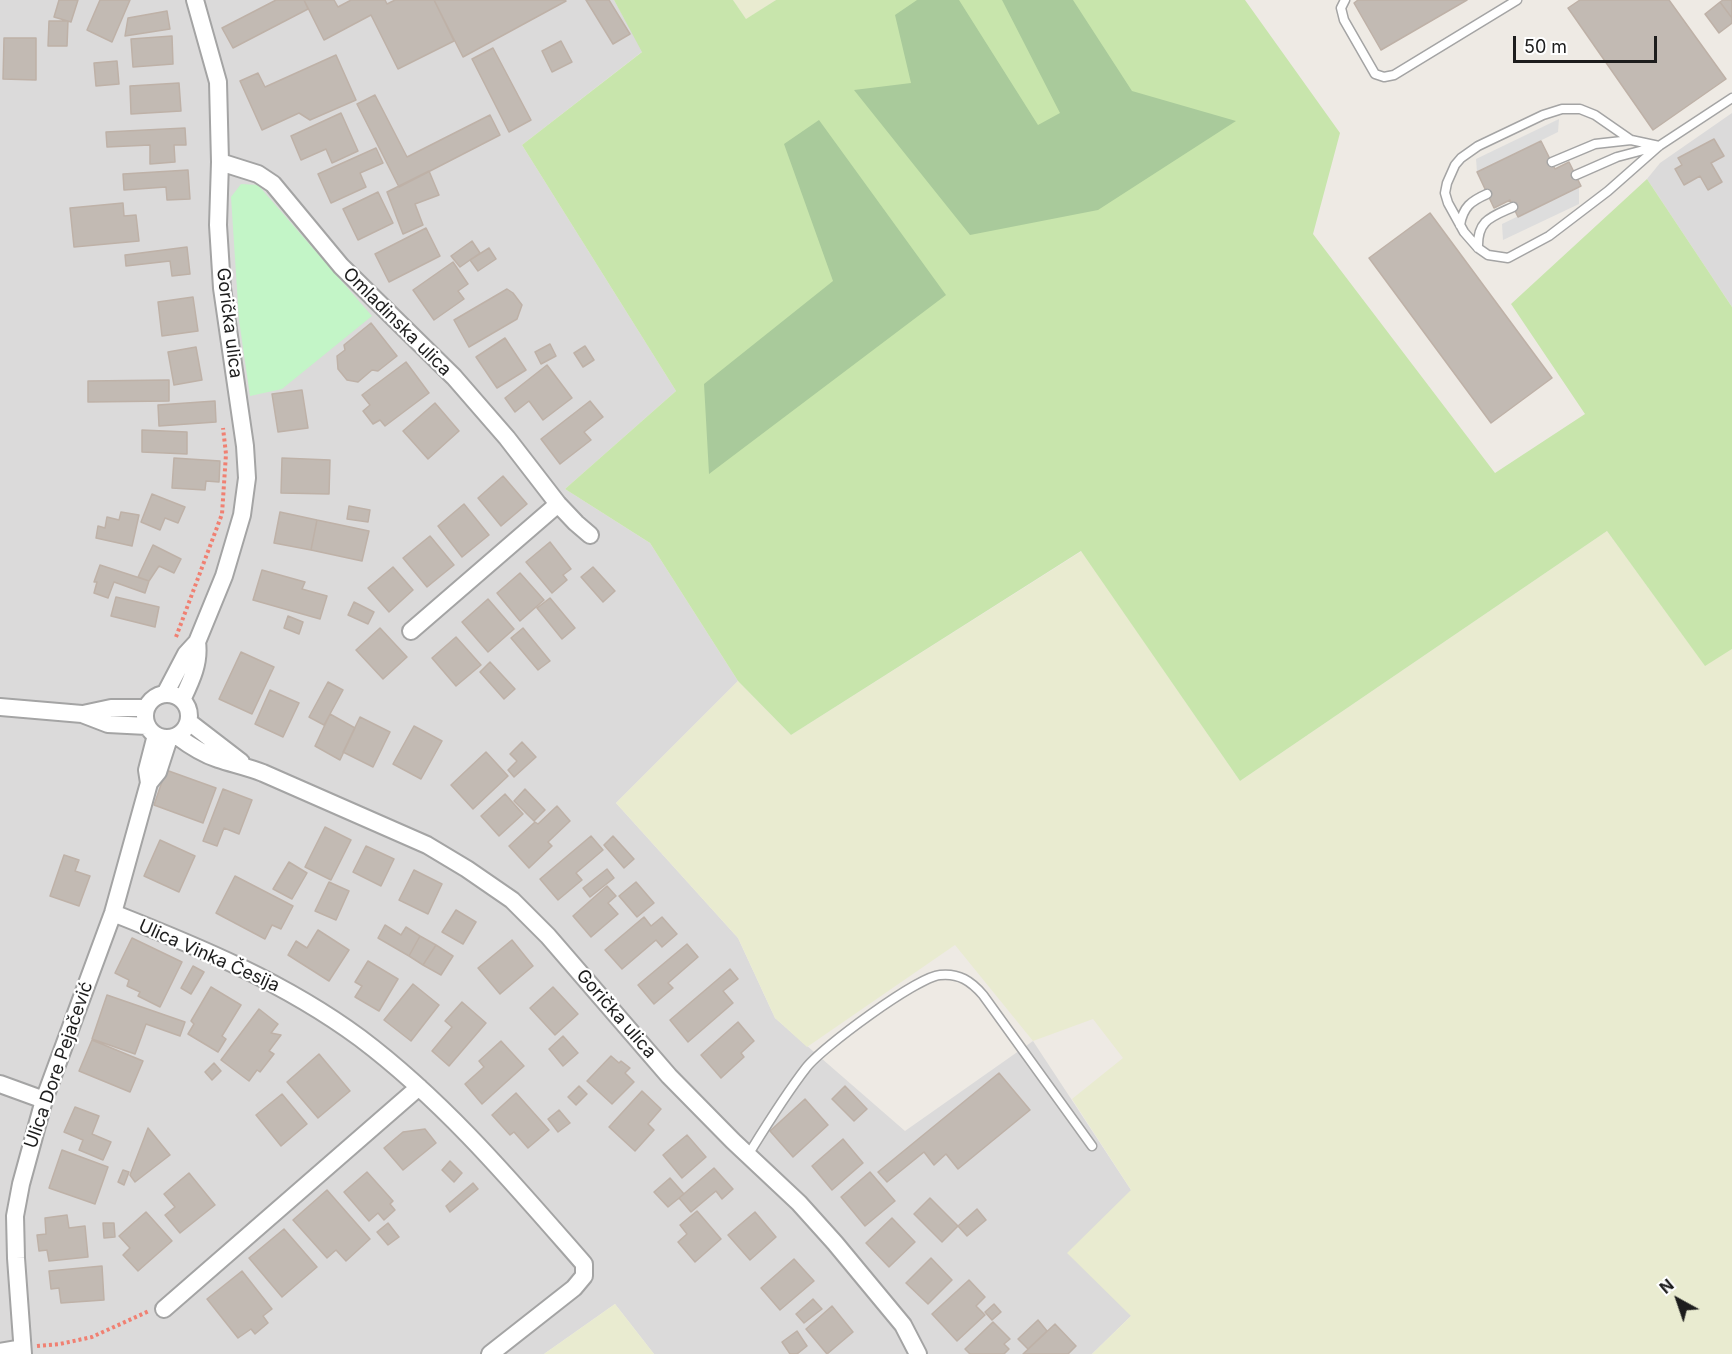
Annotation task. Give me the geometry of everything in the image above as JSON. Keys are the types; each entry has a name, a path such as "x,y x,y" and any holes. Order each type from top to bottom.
{"street":[{"name":"Gorička ulica","path":"165,694 186,654 197,642 224,576 242,515 247,478 245,446 222,288 218,225 220,162 218,81 195,0"},
{"name":"Omladinska ulica","path":"220,162 258,174 273,184 341,266 454,377 507,438 558,504 590,535"},
{"path":"411,631 558,504"},
{"name":"Gorička ulica","path":"182,700 194,676 199,653 197,642"},
{"path":"0,707 82,714 108,724 162,734 182,733 189,722 189,710 177,696 165,694 154,699 146,708 145,718 162,734"},
{"path":"82,714 111,708 146,708"},
{"name":"Gorička ulica","path":"189,722 244,765"},
{"name":"Gorička ulica","path":"162,734 218,759 244,765 427,845 512,900 555,944 669,1076 799,1203 835,1243 903,1325 918,1354"},
{"name":"Ulica Dore Pejačević","path":"22,1351 15,1216 21,1184 44,1100 112,913 149,783 158,772 162,734"},
{"name":"Ulica Vinka Česija","path":"112,913 195,946 280,987 358,1037 419,1087 515,1186 584,1264 584,1276 574,1288 490,1354"},
{"path":"0,1083 44,1100"},
{"path":"164,1309 419,1087"},
{"path":"0,1352 22,1351"}],"lane":[{"path":"1345,0 1341,8 1344,20 1375,74 1384,78 1394,75 1517,0"},
{"path":"1631,140 1594,115 1572,108 1543,115 1478,146 1461,158 1455,165 1447,183 1448,203 1460,226 1478,248 1497,258 1508,258 1549,236 1601,196 1659,146 1732,98"},
{"path":"1552,162 1595,144 1631,140 1659,146"},
{"path":"1576,175 1617,157 1659,146"},
{"path":"1460,226 1462,215 1471,201 1487,194"},
{"path":"1478,248 1479,232 1485,222 1513,207"},
{"path":"748,1155 807,1066 821,1052 891,1000 918,983 937,975 963,978 973,982 1092,1146"}],"path":[{"path":"173,644 222,514 226,454 222,422"},
{"path":"22,1351 92,1337 155,1309 164,1309"}],"shaded area":[{"path":"0,0 614,0 643,51 522,145 676,391 565,489 650,543 738,681 616,803 738,938 775,1018 905,1131 1033,1041 1131,1190 1131,1316 1092,1354 654,1354 615,1304 544,1354 0,1354"},
{"path":"1732,113 1732,307 1647,179 1660,163"},
{"path":"1559,119 1558,132 1477,172 1476,159"},
{"path":"1579,187 1579,204 1503,240 1502,224"}],"green space":[{"path":"614,0 733,0 746,19 776,0 1245,0 1340,133 1313,234 1495,473 1585,414 1511,304 1647,179 1732,307 1732,649 1705,666 1607,531 1240,781 1081,551 791,735 738,681 650,543 565,489 676,391 522,145 642,52"},
{"path":"733,0 776,0 746,20"},
{"path":"917,0 959,0 1038,125 1060,113 1002,0 1073,0 1132,91 1236,121 1098,210 970,235 854,90 911,83 895,15"},
{"path":"819,120 946,295 709,474 704,384 833,281 784,144"},
{"path":"241,184 258,185 372,316 282,389 250,396 239,320 231,197"},
{"path":"1607,531 1705,665 1732,649 1732,1354 1092,1354 1131,1316 1067,1253 1131,1190 1072,1099 1123,1058 1093,1019 1033,1041 955,945 807,1047 775,1018 738,938 616,803 738,681 791,735 1082,551 1240,781"},
{"path":"615,1304 654,1354 544,1354"}],"building":[{"path":"59,0 78,0 71,22 54,17"},
{"path":"100,0 130,0 112,42 87,30"},
{"path":"276,0 304,0 308,9 233,48 222,28"},
{"path":"304,0 334,0 338,7 351,0 385,0 387,4 395,0 434,0 454,41 398,69 371,15 324,40"},
{"path":"434,0 565,0 566,1 463,57"},
{"path":"586,0 609,0 630,34 613,44"},
{"path":"1358,0 1467,0 1381,50 1354,3"},
{"path":"1580,0 1669,0 1726,79 1653,130 1568,8"},
{"path":"1732,0 1732,18 1720,2"},
{"path":"1720,2 1732,18 1732,23 1719,33 1705,14"},
{"path":"167,11 170,29 125,36 128,18"},
{"path":"49,21 68,21 67,46 48,46"},
{"path":"172,36 173,64 133,67 131,39"},
{"path":"4,38 36,38 36,80 3,79"},
{"path":"561,41 572,62 552,72 542,51"},
{"path":"493,48 531,120 509,132 472,59"},
{"path":"336,55 356,100 310,120 299,113 262,130 240,81 258,73 265,87"},
{"path":"117,61 119,84 96,86 94,63"},
{"path":"179,83 181,111 131,114 130,86"},
{"path":"375,95 407,157 490,115 500,135 399,187 357,104"},
{"path":"341,113 358,151 332,163 326,149 301,160 291,136"},
{"path":"185,128 186,145 174,145 175,162 150,164 150,145 107,147 106,132"},
{"path":"1714,139 1724,156 1711,163 1722,182 1708,190 1700,176 1684,185 1675,169 1682,165 1678,158"},
{"path":"1541,141 1555,169 1569,162 1581,186 1518,217 1510,200 1494,208 1477,172"},
{"path":"376,148 383,163 360,173 366,187 331,203 318,174"},
{"path":"188,170 190,199 167,200 166,187 124,190 123,174"},
{"path":"429,171 439,195 415,204 423,225 403,234 387,192"},
{"path":"378,192 393,223 358,240 343,209"},
{"path":"123,203 124,216 136,215 139,241 74,247 70,208"},
{"path":"1430,213 1552,378 1491,423 1369,258"},
{"path":"426,228 440,256 389,282 375,254"},
{"path":"472,241 480,253 460,267 451,256"},
{"path":"187,247 190,274 172,276 170,261 126,266 125,255"},
{"path":"489,248 496,259 478,271 470,260"},
{"path":"453,262 468,284 458,291 464,299 434,320 413,290"},
{"path":"507,289 522,305 517,319 469,347 454,320"},
{"path":"193,297 198,331 162,336 158,302"},
{"path":"371,323 397,356 378,371 372,370 358,382 347,380 338,369 337,356 345,350 344,345"},
{"path":"505,338 526,370 497,388 476,357"},
{"path":"550,344 556,356 541,364 535,352"},
{"path":"585,346 594,360 583,367 574,353"},
{"path":"196,347 202,380 174,385 168,352"},
{"path":"406,362 429,393 385,426 380,420 373,424 363,411 370,405 362,395"},
{"path":"547,365 572,398 543,420 529,401 515,412 505,398"},
{"path":"169,380 169,401 88,402 88,381"},
{"path":"302,390 308,428 278,432 272,394"},
{"path":"215,401 216,422 159,426 158,405"},
{"path":"590,401 603,417 584,432 591,440 560,464 541,439"},
{"path":"435,403 459,431 428,459 403,431"},
{"path":"142,430 187,432 187,454 142,452"},
{"path":"174,458 220,461 219,482 206,481 205,490 172,488"},
{"path":"282,458 330,460 329,494 281,493"},
{"path":"503,476 527,504 501,526 478,498"},
{"path":"152,494 185,507 178,523 165,518 160,530 141,522"},
{"path":"464,504 489,535 462,557 438,526"},
{"path":"349,506 370,510 368,522 347,519"},
{"path":"121,512 139,515 132,546 96,538 98,526 105,528 107,517 119,520"},
{"path":"280,512 317,520 311,550 274,543"},
{"path":"317,520 369,531 362,561 311,550"},
{"path":"430,536 454,565 427,587 403,558"},
{"path":"550,542 571,569 563,575 567,580 552,593 526,562"},
{"path":"153,545 181,559 174,573 159,566 149,581 138,577"},
{"path":"100,565 149,581 145,593 114,582 108,598 94,593 97,582 94,582"},
{"path":"393,567 413,590 389,612 368,588"},
{"path":"593,567 615,591 603,602 581,577"},
{"path":"262,570 305,582 302,589 327,596 320,619 253,600"},
{"path":"520,573 544,600 520,621 497,593"},
{"path":"116,597 159,607 155,627 111,616"},
{"path":"550,598 575,628 562,639 537,608"},
{"path":"488,599 514,629 488,652 462,622"},
{"path":"354,602 374,612 368,624 348,615"},
{"path":"288,616 303,622 299,634 284,628"},
{"path":"380,628 407,657 383,679 356,650"},
{"path":"523,628 550,661 538,670 511,638"},
{"path":"456,637 481,665 456,686 432,658"},
{"path":"241,652 274,667 252,714 219,699"},
{"path":"490,662 515,689 504,699 480,672"},
{"path":"328,682 343,690 324,725 309,717"},
{"path":"270,690 299,703 283,737 255,724"},
{"path":"330,714 355,728 340,760 315,746"},
{"path":"360,717 390,732 373,767 343,752"},
{"path":"414,726 442,741 421,779 393,764"},
{"path":"522,742 536,757 514,777 508,770 517,761 510,754"},
{"path":"486,752 508,776 473,809 451,785"},
{"path":"166,770 216,788 203,823 154,805"},
{"path":"223,789 252,800 239,834 224,828 217,846 203,841"},
{"path":"525,789 545,810 534,821 514,801"},
{"path":"505,794 523,814 499,836 481,816"},
{"path":"557,806 570,821 548,842 552,846 529,868 509,846"},
{"path":"325,827 351,840 331,880 305,867"},
{"path":"591,836 603,850 576,873 582,880 558,900 540,879"},
{"path":"613,836 634,859 624,868 604,845"},
{"path":"160,840 195,856 179,892 144,876"},
{"path":"366,846 394,859 381,886 353,872"},
{"path":"64,855 79,860 75,871 90,876 79,906 50,896"},
{"path":"289,862 307,873 292,899 273,889"},
{"path":"607,869 614,878 590,897 583,888"},
{"path":"414,870 442,884 428,914 399,900"},
{"path":"235,876 293,906 281,929 272,925 265,939 216,913"},
{"path":"329,882 349,891 336,920 315,911"},
{"path":"636,882 654,903 637,917 619,896"},
{"path":"607,886 616,896 608,903 618,914 591,937 573,916"},
{"path":"456,910 476,922 463,944 442,932"},
{"path":"644,917 651,926 662,917 677,934 662,947 656,940 622,969 605,950"},
{"path":"385,925 401,935 406,927 420,936 409,956 378,938"},
{"path":"318,930 349,950 329,981 288,955 296,941 307,948"},
{"path":"420,936 436,945 423,965 409,956"},
{"path":"132,938 182,962 160,1007 138,996 140,992 127,986 129,980 115,973"},
{"path":"512,940 533,966 500,994 478,968"},
{"path":"687,944 698,957 668,983 673,988 654,1004 638,985"},
{"path":"436,945 453,956 441,975 423,965"},
{"path":"368,961 398,979 379,1011 355,997 362,986 355,982"},
{"path":"193,966 204,972 191,994 181,988"},
{"path":"730,969 738,979 723,991 733,1003 688,1042 670,1020"},
{"path":"413,984 439,1005 411,1041 384,1020"},
{"path":"211,987 241,1005 222,1036 226,1039 218,1052 188,1034 194,1024 191,1021"},
{"path":"553,987 578,1014 555,1035 530,1008"},
{"path":"107,995 185,1022 180,1036 146,1024 135,1054 92,1039"},
{"path":"462,1002 486,1023 449,1066 432,1051 452,1027 445,1021"},
{"path":"259,1009 278,1024 271,1033 281,1035 269,1051 274,1054 260,1072 257,1070 249,1081 221,1060"},
{"path":"738,1022 754,1041 741,1053 744,1057 721,1078 701,1055"},
{"path":"563,1036 578,1053 563,1066 549,1049"},
{"path":"92,1040 143,1061 130,1092 79,1071"},
{"path":"501,1041 524,1066 482,1104 465,1084 484,1067 479,1061"},
{"path":"319,1054 350,1091 318,1118 287,1082"},
{"path":"611,1056 630,1068 625,1073 634,1082 612,1104 587,1081"},
{"path":"214,1063 221,1071 212,1080 205,1072"},
{"path":"999,1073 1030,1110 958,1169 946,1154 934,1165 924,1152 887,1182 878,1172"},
{"path":"579,1086 587,1094 576,1105 568,1097"},
{"path":"845,1086 867,1109 854,1121 832,1099"},
{"path":"642,1091 661,1109 648,1124 654,1130 635,1151 609,1127"},
{"path":"516,1093 549,1130 528,1148 514,1132 510,1135 492,1115"},
{"path":"282,1094 307,1124 281,1146 256,1115"},
{"path":"805,1099 828,1125 793,1157 770,1131"},
{"path":"75,1107 99,1116 92,1134 111,1142 103,1160 79,1150 83,1140 64,1132"},
{"path":"559,1110 570,1123 558,1132 548,1119"},
{"path":"148,1128 170,1155 135,1182 130,1175"},
{"path":"425,1129 436,1143 403,1170 384,1148 403,1132"},
{"path":"687,1135 706,1157 682,1178 663,1155"},
{"path":"843,1139 863,1163 832,1190 812,1166"},
{"path":"62,1150 108,1167 95,1204 49,1188"},
{"path":"450,1161 462,1173 454,1182 442,1170"},
{"path":"714,1168 733,1189 722,1199 716,1191 691,1212 679,1198"},
{"path":"123,1170 129,1172 124,1185 118,1182"},
{"path":"367,1172 393,1201 390,1204 395,1210 384,1220 378,1213 369,1221 344,1192"},
{"path":"870,1172 895,1201 865,1226 841,1197"},
{"path":"189,1173 215,1205 180,1233 165,1215 175,1207 164,1194"},
{"path":"670,1178 684,1194 668,1207 654,1192"},
{"path":"473,1183 478,1189 450,1212 446,1206"},
{"path":"327,1190 370,1239 346,1261 336,1250 327,1258 293,1220"},
{"path":"930,1198 958,1226 942,1242 914,1214"},
{"path":"977,1209 986,1220 967,1236 958,1226"},
{"path":"697,1211 721,1239 695,1262 678,1242 687,1234 680,1225"},
{"path":"146,1212 172,1241 138,1271 123,1255 130,1248 119,1236"},
{"path":"755,1212 776,1237 750,1260 728,1235"},
{"path":"67,1215 69,1228 85,1226 88,1257 49,1261 47,1250 39,1251 37,1235 46,1234 45,1218"},
{"path":"892,1218 915,1242 889,1267 866,1243"},
{"path":"103,1223 114,1223 115,1237 104,1238"},
{"path":"388,1223 399,1237 388,1245 377,1232"},
{"path":"284,1229 317,1267 282,1297 249,1258"},
{"path":"931,1258 952,1280 928,1304 906,1283"},
{"path":"794,1259 814,1281 780,1310 761,1288"},
{"path":"102,1266 104,1300 61,1303 59,1288 51,1289 49,1271"},
{"path":"242,1271 272,1309 263,1316 268,1323 255,1334 251,1329 238,1338 207,1299"},
{"path":"969,1280 985,1297 976,1306 985,1315 957,1341 932,1314"},
{"path":"813,1299 822,1309 804,1323 796,1314"},
{"path":"994,1304 1001,1312 992,1320 985,1312"},
{"path":"832,1306 853,1332 827,1354 806,1329"},
{"path":"1038,1320 1047,1331 1028,1349 1018,1339"},
{"path":"993,1322 1010,1339 1004,1344 1009,1349 1004,1354 970,1354 965,1349"},
{"path":"1055,1324 1076,1346 1068,1354 1023,1354"},
{"path":"797,1331 807,1346 797,1354 790,1354 782,1342"}]}
